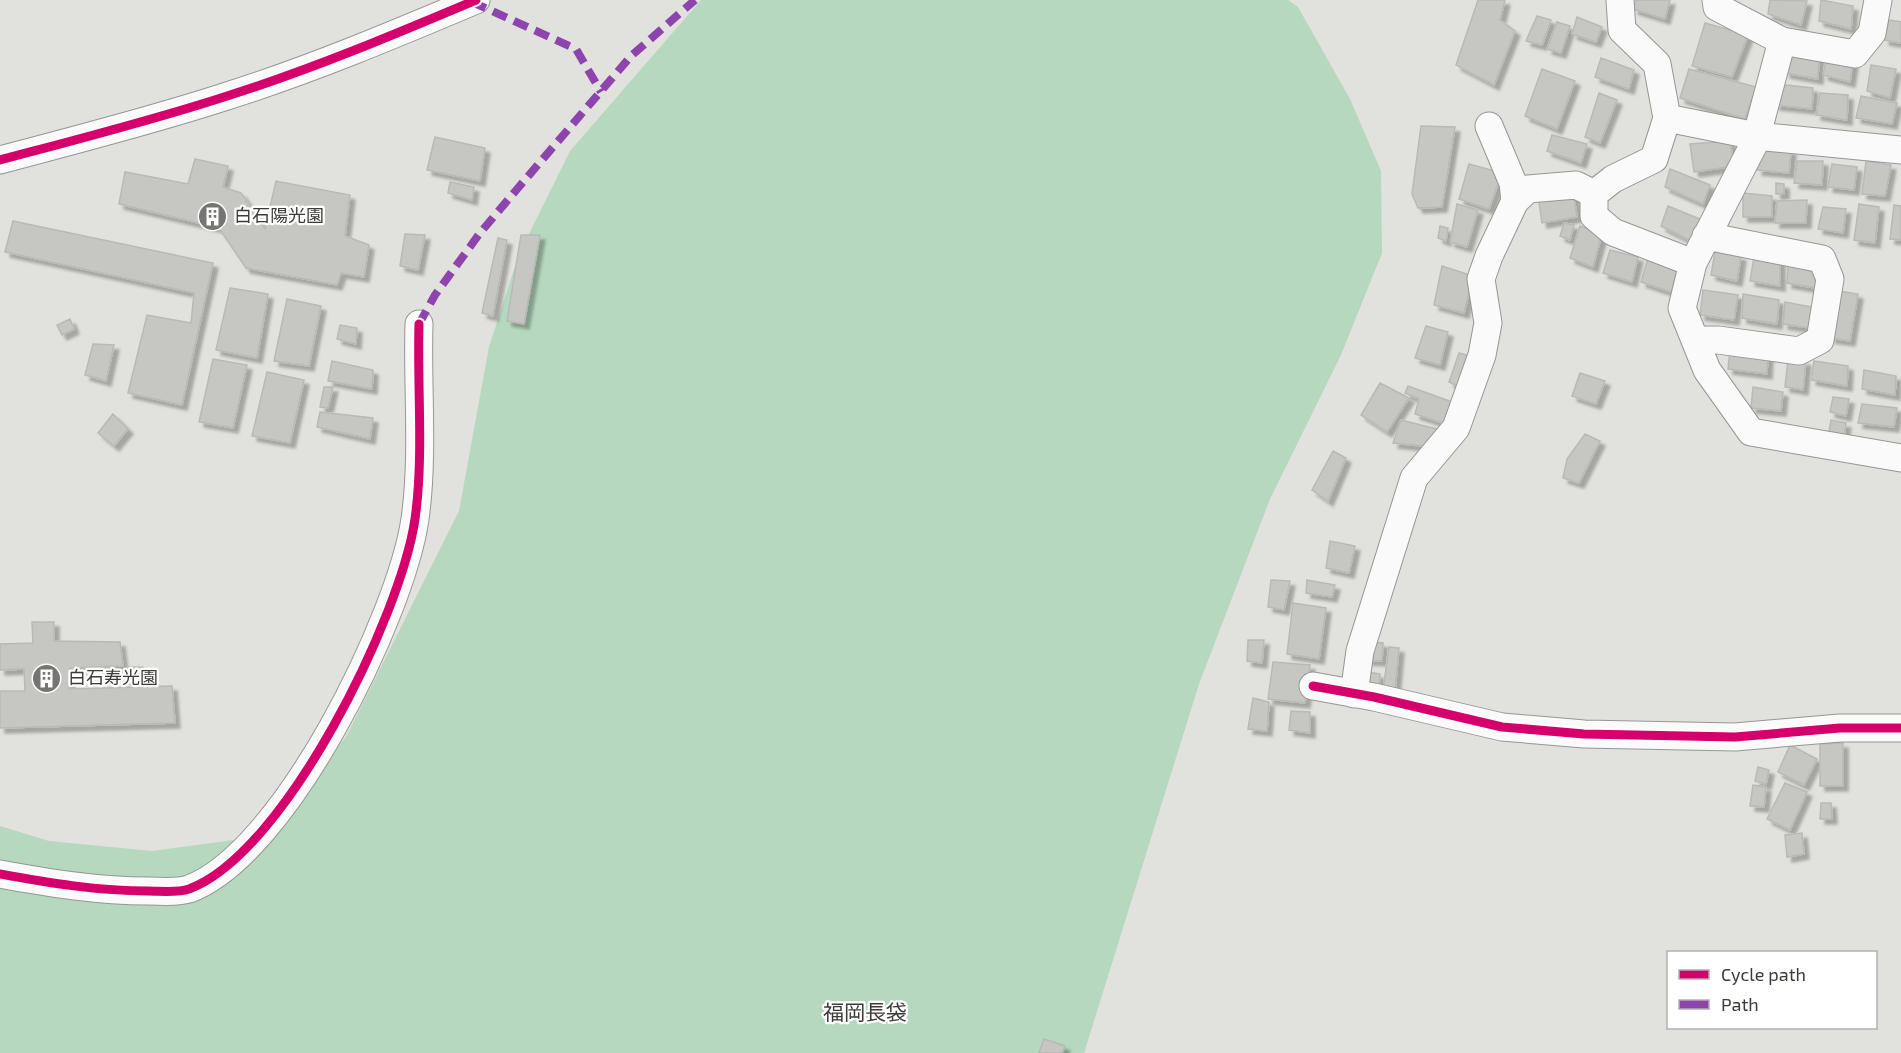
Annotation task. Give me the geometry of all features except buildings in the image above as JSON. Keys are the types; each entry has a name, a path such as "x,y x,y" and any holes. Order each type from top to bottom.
{"street":[{"path":"0,160 153,120 288,76 476,0"},
{"path":"1594,194 1613,179 1654,159 1667,118 1657,64 1622,30 1620,0"},
{"path":"1716,0 1716,7 1782,40 1855,54 1872,33 1878,0"},
{"path":"1782,40 1756,136 1693,263 1682,308 1707,370 1751,432 1901,458"},
{"path":"1667,118 1756,136 1901,150"},
{"path":"1489,126 1513,183 1515,201"},
{"path":"1354,694 1360,651 1414,478 1456,428 1482,355 1488,323 1481,279 1489,256 1515,201 1528,189 1576,185 1594,194"},
{"path":"1594,194 1594,216 1613,232 1693,263"},
{"path":"1695,340 1718,340 1798,351 1820,340 1830,279 1822,259 1706,236"},
{"path":"0,874 95,890 171,891 189,889 223,868 252,842 268,823 346,705 398,589 417,505 419,324"},
{"path":"1313,686 1502,727 1584,734 1735,737 1840,728 1901,728"}],"green space":[{"path":"701,0 1288,0 1298,7 1350,99 1381,171 1382,253 1341,355 1270,499 1199,684 1084,1053 0,1053 0,826 49,841 152,851 234,840 275,819 346,737 459,511 489,347 519,254 570,151"}],"marked path":[{"path":"419,324 435,295 480,233 518,188 631,56 695,0"},
{"path":"472,2 576,49 601,92"}],"cycle path":[{"path":"0,160 140,122 256,87 351,52 476,0"},
{"path":"0,874 92,888 169,892 184,890 226,867 263,830 299,782 333,727 363,669 387,613 405,561 418,495 419,324"},
{"path":"1313,686 1374,697 1502,727 1584,734 1735,737 1840,728 1901,728"}],"place":[{"name":"白石陽光園","path":"213,216"},
{"name":"白石寿光園","path":"47,678"}],"district":[{"name":"福岡長袋","path":"865,1013"}]}
